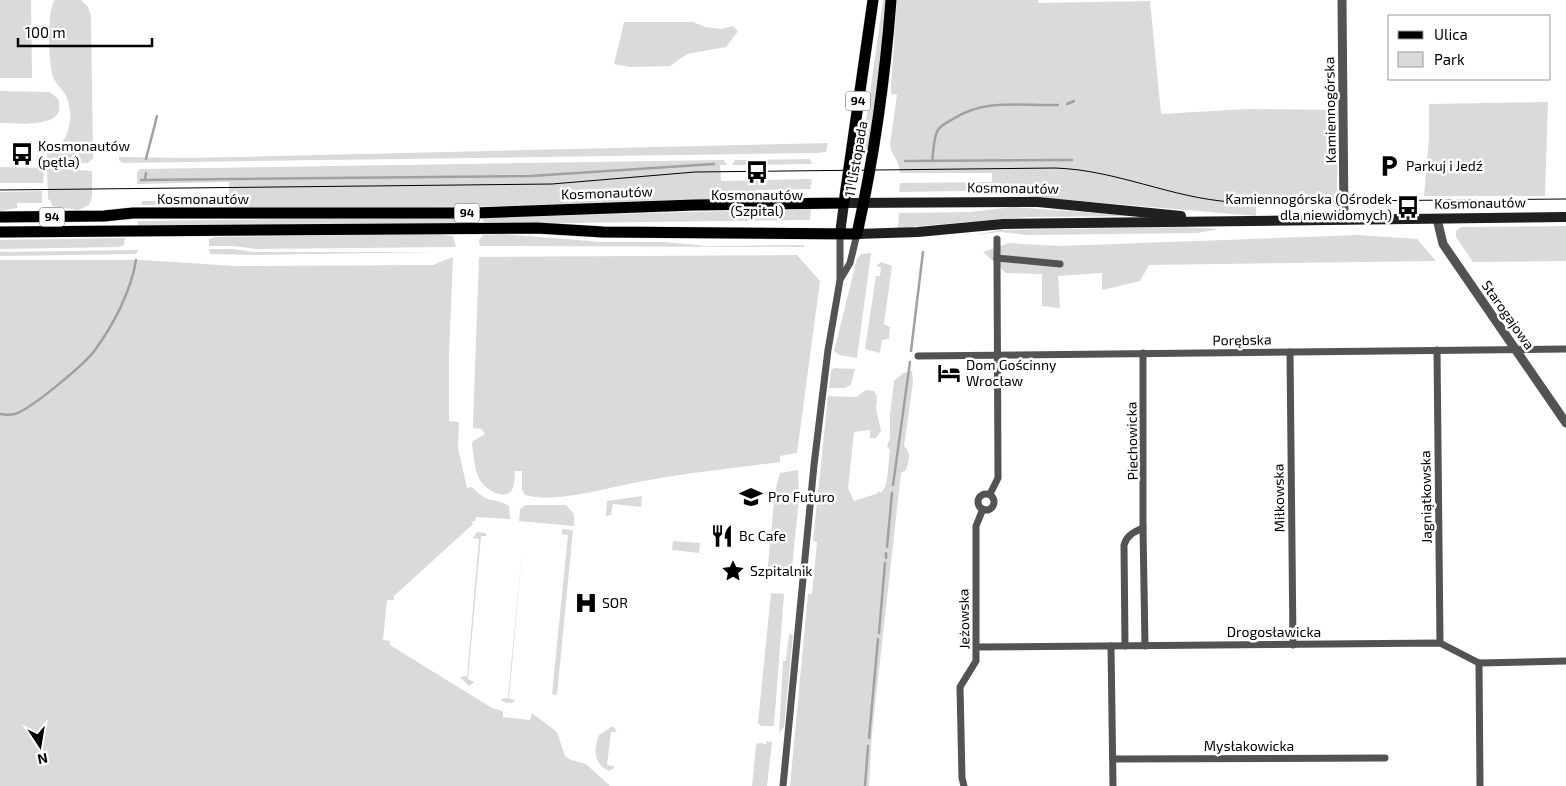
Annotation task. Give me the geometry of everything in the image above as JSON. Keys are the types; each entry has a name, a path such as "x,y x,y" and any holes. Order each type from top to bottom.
{"main road":[{"name":"11 Listopada","path":"840,234 873,0"},
{"name":"11 Listopada","path":"857,234 873,160 887,61 891,0"},
{"name":"Kosmonautów","path":"0,217 104,216 133,213 475,213 694,205 1038,202 1142,211 1214,221"},
{"name":"Kosmonautów","path":"0,232 537,228 604,232 857,234 918,232 1003,224 1566,217"}],"street":[{"name":"Kamiennogórska","path":"1342,0 1344,220"},
{"name":"Starogajowa","path":"1437,219 1443,244 1566,422"},
{"path":"783,786 816,447 828,350 840,280 840,234"},
{"path":"840,280 850,262 857,234"},
{"name":"Jeżowska","path":"990,494 998,478 997,238"},
{"path":"997,258 1060,264"},
{"name":"Porębska","path":"918,356 1566,349"},
{"name":"Jagniątkowska","path":"1437,350 1440,643"},
{"name":"Miłkowska","path":"1290,352 1293,645"},
{"name":"Piechowicka","path":"1143,353 1145,646"},
{"name":"Jeżowska","path":"983,509 978,503 979,498 985,494 990,494"},
{"name":"Jeżowska","path":"983,509 990,509 994,505 990,494"},
{"name":"Jeżowska","path":"964,786 962,778 960,687 976,661 976,526 983,509"},
{"path":"1125,646 1124,545 1126,539 1131,534 1143,528"},
{"name":"Drogosławicka","path":"977,647 1440,643 1479,663 1566,661"},
{"path":"1111,646 1113,786"},
{"path":"1479,663 1480,786"},
{"name":"Mysłakowicka","path":"1113,759 1385,758"}],"green space":[{"path":"0,0 31,0 32,78 0,78"},
{"path":"55,0 81,0 88,7 91,16 93,158 88,163 50,162 47,160 47,151 61,143 70,121 69,104 65,94 53,77 50,61 49,26 52,6"},
{"path":"883,0 886,0 883,44 869,150 862,150"},
{"path":"897,0 1038,0 1038,3 1150,1 1161,114 1247,109 1338,110 1337,198 1256,199 1256,216 965,191 899,192 900,183 992,182 992,173 900,173 890,144 897,95 891,94 891,87"},
{"path":"624,22 693,22 705,27 721,29 733,26 738,31 726,47 687,54 670,66 630,67 614,64"},
{"path":"0,91 50,92 58,99 59,109 56,116 40,123 0,123"},
{"path":"1548,102 1545,196 1424,196 1429,138 1429,104"},
{"path":"828,143 826,152 815,153 122,163 119,160 119,157 188,158"},
{"path":"810,159 812,164 732,165 735,160"},
{"path":"724,160 727,165 720,165 721,181 812,179 810,189 756,190 756,195 736,199 598,205 251,209 207,204 142,205 142,201 229,201 229,182 137,184 137,172 140,169"},
{"path":"0,167 44,168 43,183 0,183"},
{"path":"47,168 92,171 92,197 89,205 78,210 52,206 51,201 48,199"},
{"path":"42,191 42,203 17,203 17,208 0,211 0,192"},
{"path":"1013,207 1140,216 1027,217 898,228 899,213 970,212"},
{"path":"811,209 810,220 487,224 482,220 487,217"},
{"path":"464,217 468,220 466,223 138,228 138,221"},
{"path":"1566,226 1566,261 1473,262 1456,237 1456,231 1461,227"},
{"path":"1184,227 1220,229 1197,233 1026,235 1000,232 974,235 1000,230"},
{"path":"433,234 453,236 456,247 255,249 234,246 209,246 209,239 216,237"},
{"path":"501,234 602,242 664,242 707,246 804,245 804,247 480,246 479,240 483,235"},
{"path":"1357,235 1417,239 1436,261 1149,265 1140,281 1102,290 1102,273 1058,276 1060,308 1042,306 1042,274 1006,273 983,252 1009,243 1059,246"},
{"path":"125,238 124,245 118,247 0,249 0,240"},
{"path":"209,249 233,249 254,252 440,252 253,255 210,254"},
{"path":"138,250 136,254 0,256 0,252"},
{"path":"871,253 857,358 839,355 834,351 857,259 861,254"},
{"path":"797,255 820,281 797,453 780,456 780,462 663,478 561,497 548,498 525,495 522,489 522,471 515,471 513,488 504,495 490,490 482,483 476,472 472,445 473,441 485,434 482,429 473,428 479,257"},
{"path":"453,257 449,356 449,421 459,422 458,448 467,488 472,487 483,497 509,506 510,519 476,517 475,521 472,522 473,524 394,596 394,600 387,600 383,640 390,641 390,645 492,708 503,711 503,717 530,720 532,713 557,732 565,756 571,760 586,764 610,786 0,786 0,260 141,260 236,266 433,265"},
{"path":"881,262 892,266 884,324 890,327 889,339 882,340 880,353 865,349 876,276 880,276 881,267 876,266"},
{"path":"834,368 855,369 851,385 844,388 829,388 831,370"},
{"path":"912,371 913,382 904,446 908,451 909,457 906,470 901,473 872,733 869,786 790,786 808,594 812,594 817,542 813,541 828,396 856,397 866,390 874,391 877,396 876,409 881,431 876,438 870,438 870,430 854,432 848,488 854,501 876,494 879,491 881,493 884,490 890,450 887,446 890,438 890,415 894,381 903,373"},
{"path":"798,470 799,498 791,578 767,575 775,492 780,473"},
{"path":"642,496 641,507 613,504 611,515 606,516 607,501"},
{"path":"526,505 566,505 574,514 574,526 519,521 520,509"},
{"path":"562,529 573,530 557,695 552,694 568,535 562,534"},
{"path":"477,532 485,533 487,536 481,536 468,679 474,682 469,686 460,677 467,676 479,539 473,538"},
{"path":"523,540 509,699 516,700 512,703 503,702 501,699 508,698"},
{"path":"673,541 700,543 699,553 672,550"},
{"path":"771,593 784,594 774,726 761,726 758,723"},
{"path":"789,634 793,635 784,727 779,733 783,661 786,661"},
{"path":"613,726 617,732 611,732 607,765 614,766 614,768 609,771 600,765 596,756 596,746 599,735"},
{"path":"767,741 772,742 767,786 752,786 756,745 758,743 766,744"}],"waterway":[{"path":"1067,104 1074,101"},
{"path":"932,161 934,141 938,130 965,112 1004,104 1058,105"},
{"path":"146,159 157,116"},
{"path":"905,161 1072,160"},
{"path":"141,180 531,176 714,164"},
{"path":"145,180 146,173"},
{"path":"911,351 923,252"},
{"path":"0,414 15,414 33,404 89,357 109,329 121,307 134,272 136,260"},
{"path":"893,485 910,362"},
{"path":"887,547 892,493"},
{"path":"886,553 886,558"},
{"path":"879,633 885,563"},
{"path":"869,738 878,639"},
{"path":"865,786 868,746"}],"tram line":[{"path":"0,190 552,184 695,172 1055,168 1100,174 1187,195 1232,202 1566,199"}],"place":[{"name":"Kosmonautów (pętla)","path":"22,154"},
{"name":"Parkuj i Jedź","path":"1389,166"},
{"name":"Kosmonautów (Szpital)","path":"757,172"},
{"name":"Kamiennogórska (Ośrodek dla niewidomych)","path":"1408,207"},
{"name":"Dom Gościnny Wrocław","path":"949,373"},
{"name":"Pro Futuro","path":"751,497"},
{"name":"Bc Cafe","path":"722,536"},
{"name":"Szpitalnik","path":"733,571"},
{"name":"SOR","path":"586,603"}]}
